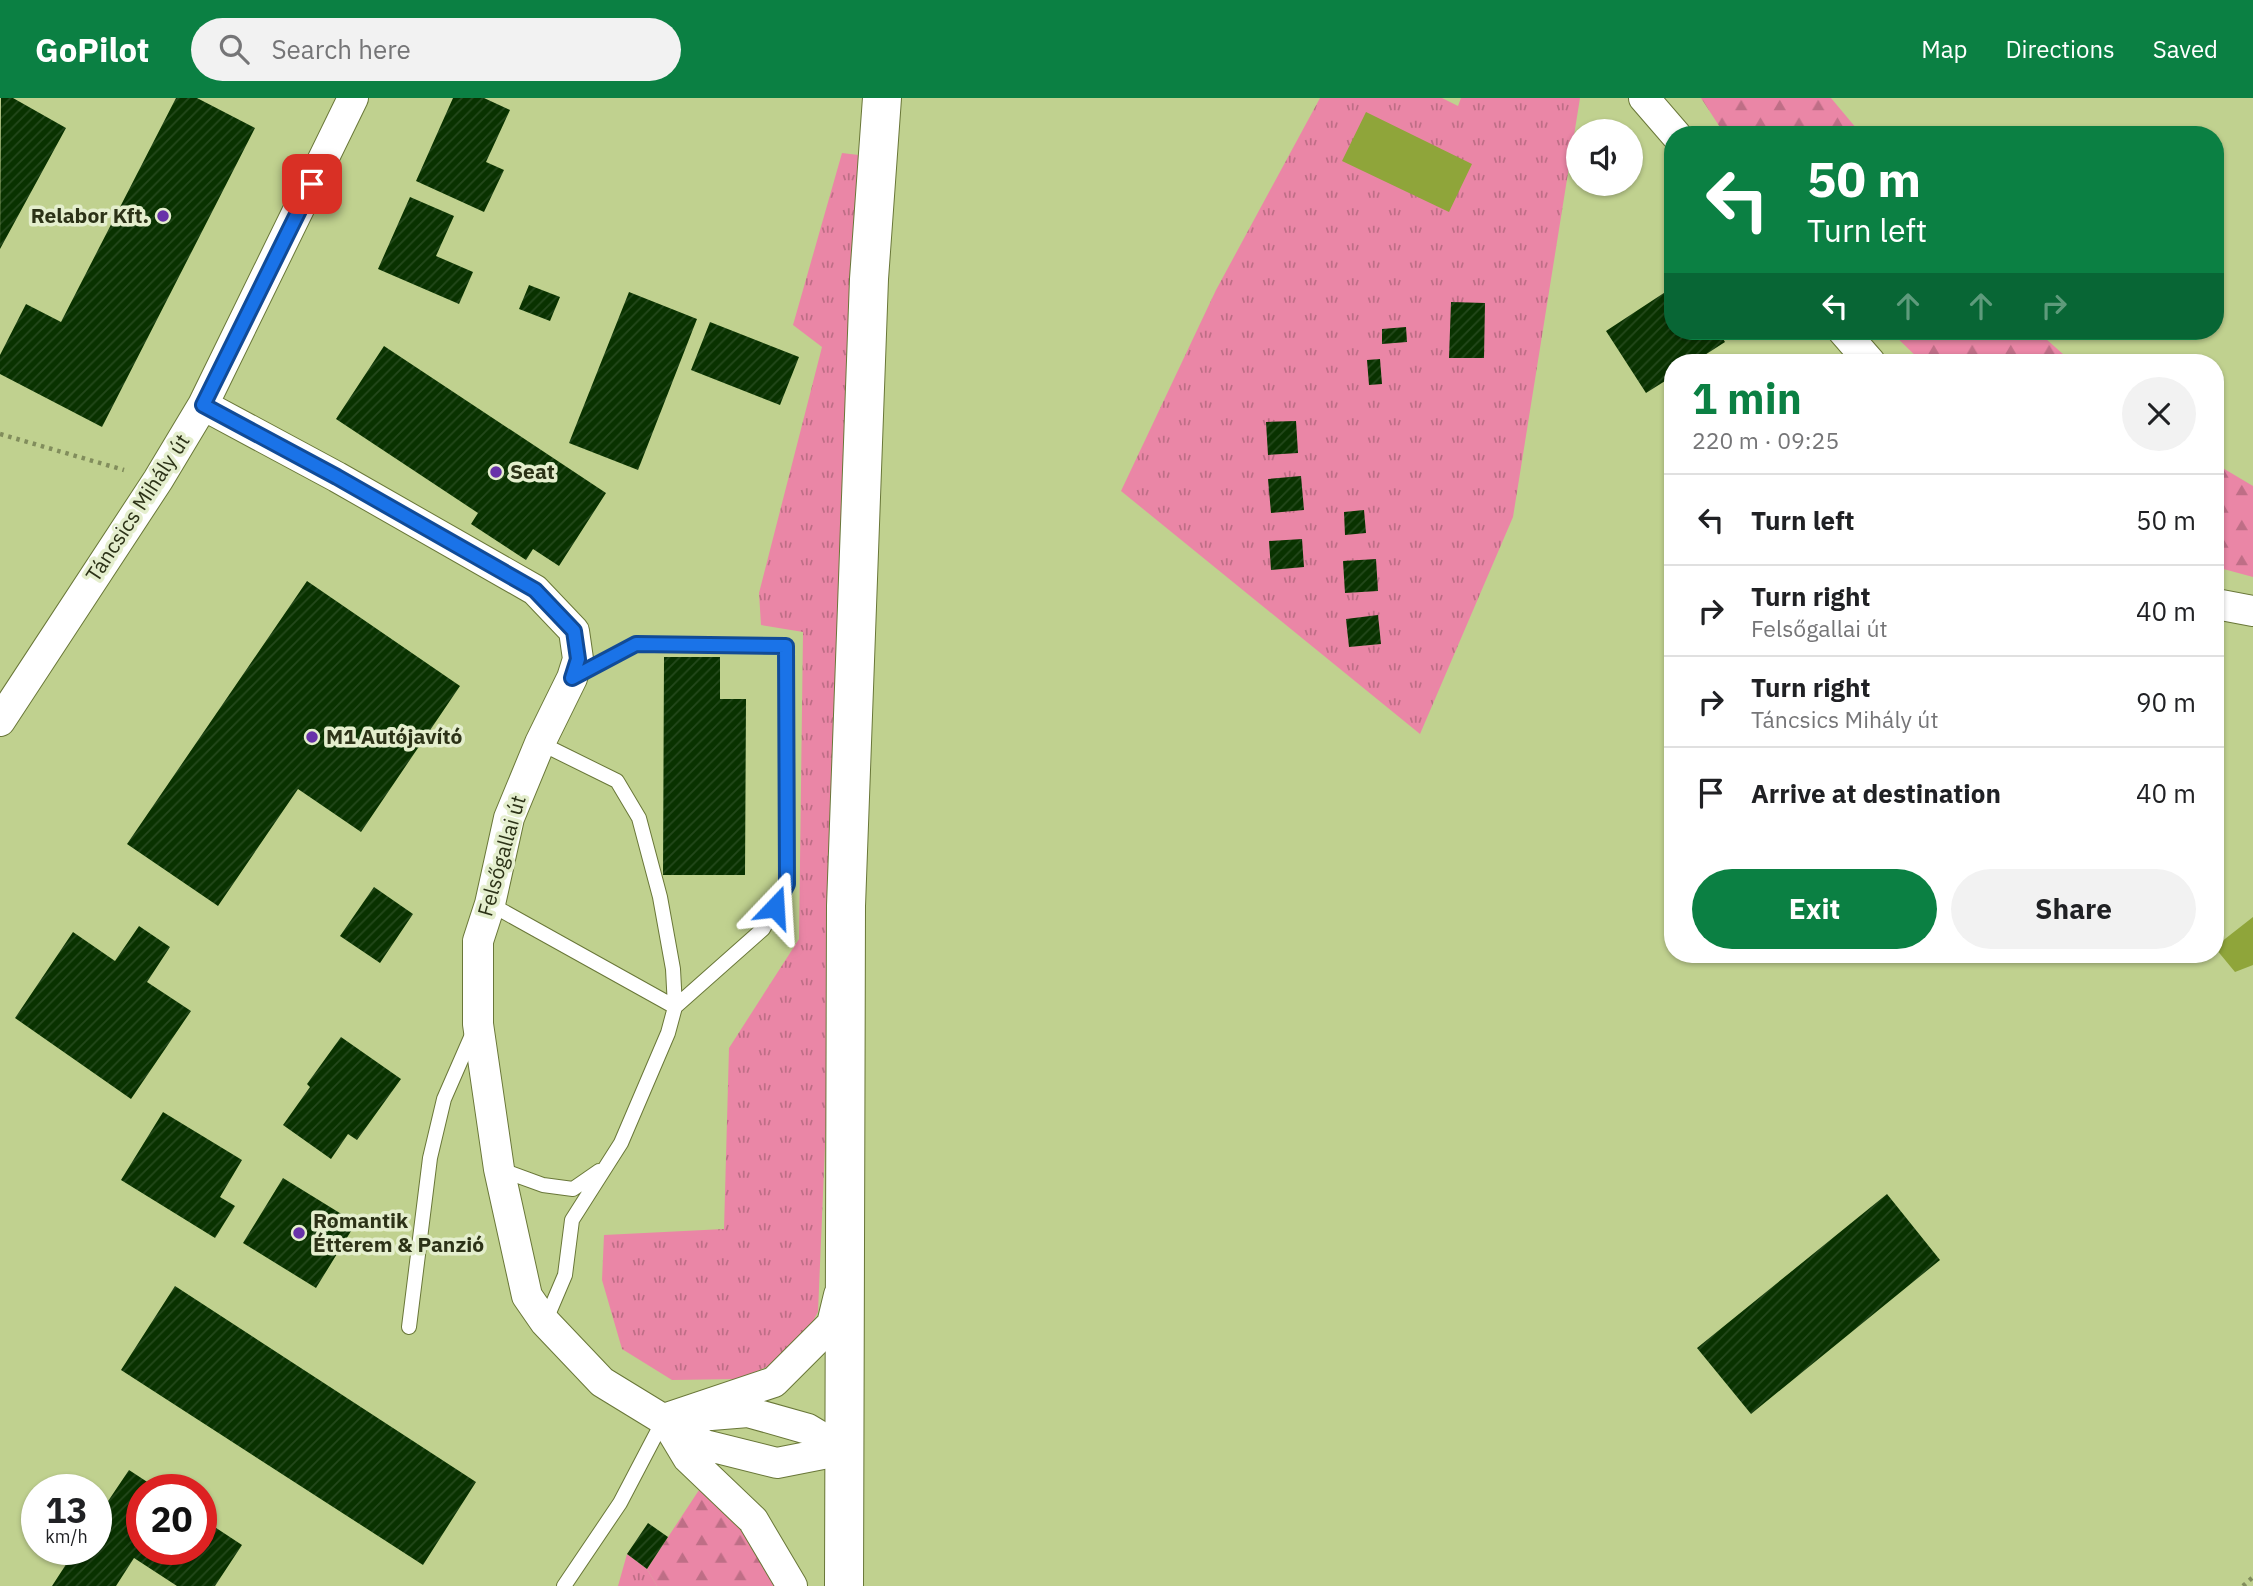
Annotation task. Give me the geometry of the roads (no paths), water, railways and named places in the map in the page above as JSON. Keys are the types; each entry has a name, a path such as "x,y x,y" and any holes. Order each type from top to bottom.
{"main road":[{"path":"844,1586 846,906 869,279 882,98"}],"street":[{"name":"Táncsics Mihály út","path":"0,721 158,480 203,405 353,98"},
{"path":"1644,98 1668,126"},
{"path":"1851,340 1863,354"},
{"name":"Felsőgallai út","path":"203,405 337,477 535,590 574,631 578,659 509,818 490,904 478,941 478,1024 499,1169 527,1296 545,1322 602,1382 705,1445 777,1463 843,1450"},
{"path":"2224,606 2253,611"},
{"path":"664,1419 774,1382 832,1324 846,1265"},
{"path":"664,1419 748,1412 808,1429 843,1450"},
{"path":"664,1419 688,1458 753,1520 792,1586"}],"lane":[{"path":"572,678 636,644 786,646 787,884 763,929 675,1006"},
{"path":"540,743 617,781 639,818 660,897 673,969 675,1006 668,1033 621,1143 572,1220 565,1275 545,1322"},
{"path":"490,904 675,1006"},
{"path":"409,1327 430,1158 441,1111 465,1047 478,1024"},
{"path":"499,1169 543,1185 573,1189 603,1168"},
{"path":"564,1586 620,1503 664,1419"}],"place":[{"name":"Relabor Kft.","path":"163,216"},
{"name":"Seat","path":"496,472"},
{"name":"M1 Autójavító","path":"312,737"},
{"name":"Romantik Étterem & Panzió","path":"299,1233"}]}
